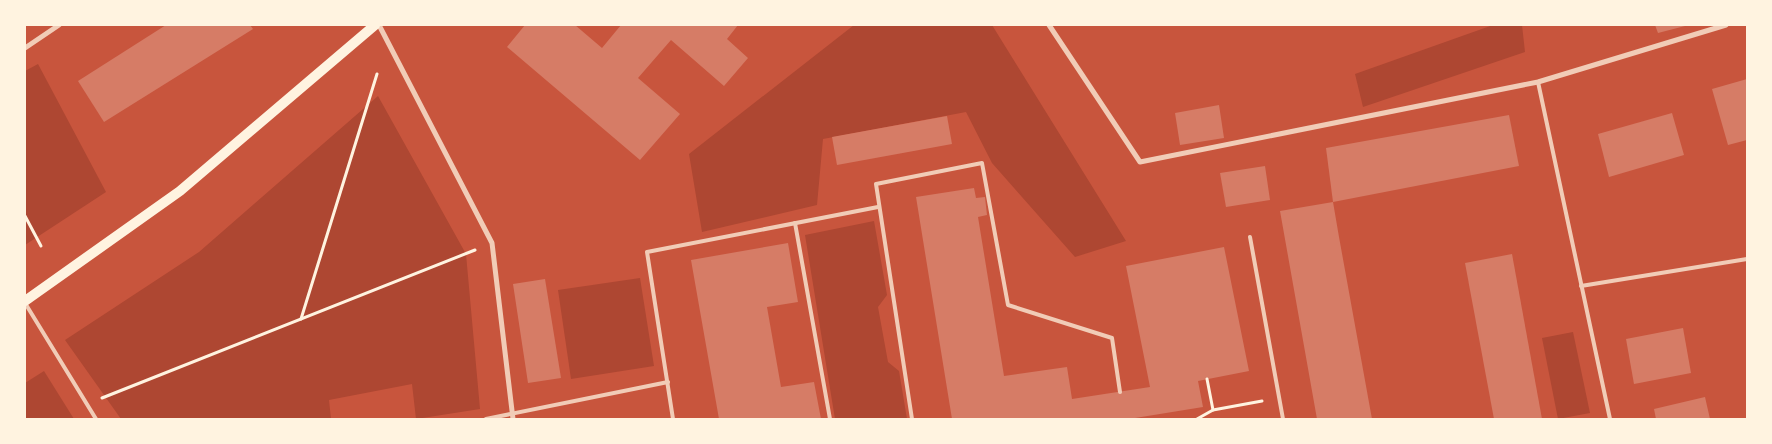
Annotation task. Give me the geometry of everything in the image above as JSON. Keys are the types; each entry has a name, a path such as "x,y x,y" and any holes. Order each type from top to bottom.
{"main road":[{"path":"25,302 180,191 377,25"}],"street":[{"path":"25,48 59,25"},
{"path":"377,25 492,243 512,417"},
{"path":"1049,25 1140,162 1538,82 1726,25"}],"lane":[{"path":"1538,82 1610,419"},
{"path":"912,419 876,184 982,163 1008,304 1112,338 1120,392"},
{"path":"673,419 647,252 878,206"},
{"path":"796,223 830,419"},
{"path":"1250,237 1283,419"},
{"path":"1581,286 1747,260"},
{"path":"25,302 96,419"},
{"path":"486,419 512,417 668,382"}],"path":[{"path":"301,319 377,74"},
{"path":"25,216 41,246"},
{"path":"86,404 492,243"},
{"path":"1207,379 1213,410"},
{"path":"1196,419 1213,410 1279,398"}],"shaded area":[{"path":"854,25 992,25 1126,241 1075,257 992,163 966,112 823,139 817,205 702,232 689,154"},
{"path":"1493,25 1522,25 1525,52 1363,107 1355,74"},
{"path":"38,64 106,192 25,245 25,71"},
{"path":"378,96 466,254 480,409 416,419 412,384 329,400 331,419 121,419 65,340 199,252"},
{"path":"874,221 887,295 878,307 888,362 899,371 907,419 835,419 805,235"},
{"path":"640,278 654,366 571,379 558,290"},
{"path":"1573,332 1590,413 1558,419 1542,338"},
{"path":"44,371 74,419 25,419 25,383"}],"building":[{"path":"166,25 250,25 253,29 104,122 78,81"},
{"path":"525,25 575,25 602,48 621,25 738,25 727,39 748,58 724,86 671,40 638,78 680,114 640,160 507,47"},
{"path":"1655,25 1685,25 1685,26 1658,33"},
{"path":"1747,79 1747,140 1728,145 1712,89"},
{"path":"1219,105 1224,138 1180,145 1175,113"},
{"path":"1672,113 1684,155 1609,177 1598,134"},
{"path":"1509,115 1519,166 1333,202 1326,148"},
{"path":"947,116 952,144 837,165 832,137"},
{"path":"1265,166 1270,200 1226,207 1220,173"},
{"path":"974,188 976,198 985,197 987,215 978,217 1004,376 1067,367 1072,399 1150,387 1126,266 1224,247 1249,371 1198,381 1203,407 1129,419 952,419 916,197"},
{"path":"1333,202 1372,419 1317,419 1280,211"},
{"path":"788,243 798,302 767,307 781,387 814,382 821,419 719,419 691,260"},
{"path":"1512,254 1542,419 1494,419 1465,263"},
{"path":"545,279 561,378 528,383 513,284"},
{"path":"1683,328 1691,373 1634,384 1626,339"},
{"path":"1705,397 1710,419 1656,419 1654,409"}]}
